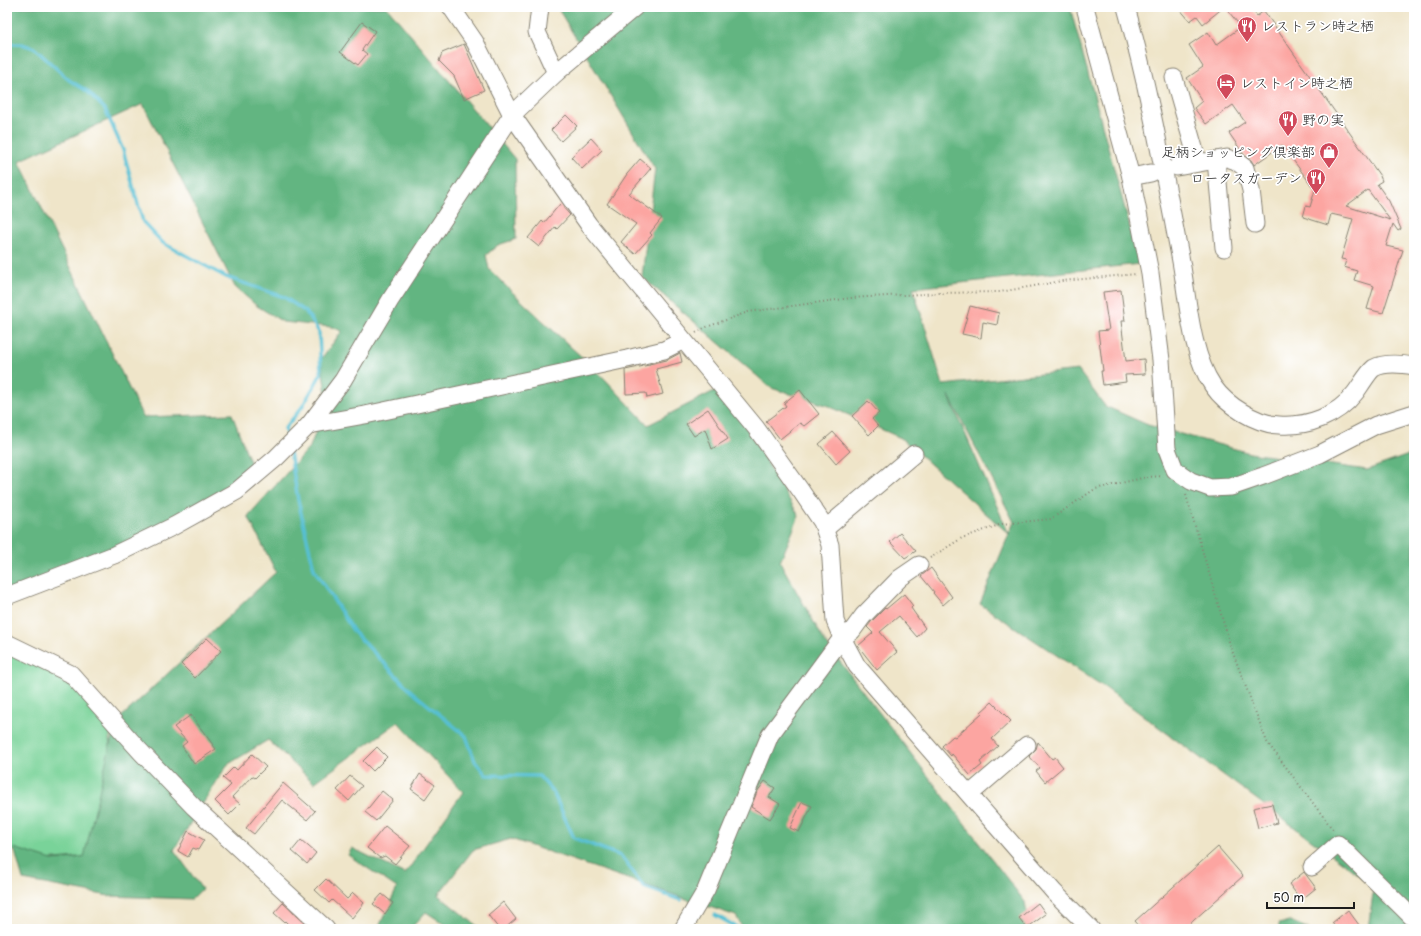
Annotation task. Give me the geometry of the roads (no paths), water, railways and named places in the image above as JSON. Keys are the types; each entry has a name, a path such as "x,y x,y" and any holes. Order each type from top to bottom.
{"street":[{"path":"450,7 475,42 512,115 589,225 756,428 822,522 830,545 835,621 857,666 1054,892 1091,929"},
{"path":"540,7 537,32 556,73"},
{"path":"7,596 114,555 174,526 237,491 276,458 309,425 343,380 391,299 512,115 556,73 635,7"},
{"path":"1085,7 1131,177 1150,273 1161,360 1167,449 1175,470 1190,481 1210,488 1231,486 1263,476 1320,454 1376,425 1414,413"},
{"path":"1126,7 1148,94 1182,266 1193,332 1201,362 1213,386 1230,404 1259,420 1278,425 1298,425 1318,420 1338,408 1354,395 1373,369 1383,365 1392,364 1414,366"},
{"path":"1174,78 1198,162"},
{"path":"1177,167 1198,162 1227,158 1236,161 1245,168 1252,190 1255,224"},
{"path":"1216,160 1224,248"},
{"path":"1131,177 1151,173"},
{"path":"309,425 365,415 620,360 664,350 676,344"},
{"path":"824,529 914,454"},
{"path":"683,929 706,890 770,735 842,638 852,631 863,616 900,578 919,565"},
{"path":"7,643 71,674 141,752 194,807 326,929"},
{"path":"970,794 1027,745"},
{"path":"1312,867 1338,844 1414,919"}],"waterway":[{"path":"7,44 22,44 34,48 69,80 87,91 105,109 123,150 143,222 163,243 226,277 284,297 306,312 319,332 321,374 302,407 285,428 287,440"},
{"path":"290,452 298,500 314,569 354,632 411,691 466,736 475,761 486,775 539,776 553,792 574,838 621,856 644,887 681,900"},
{"path":"715,915 740,929"}],"place":[{"name":"レストラン時之栖","path":"1247,43"},
{"name":"レストイン時之栖","path":"1226,100"},
{"name":"野の実","path":"1288,137"},
{"name":"足柄ショッピング倶楽部","path":"1329,169"},
{"name":"ロータスガーデン","path":"1316,195"}]}
